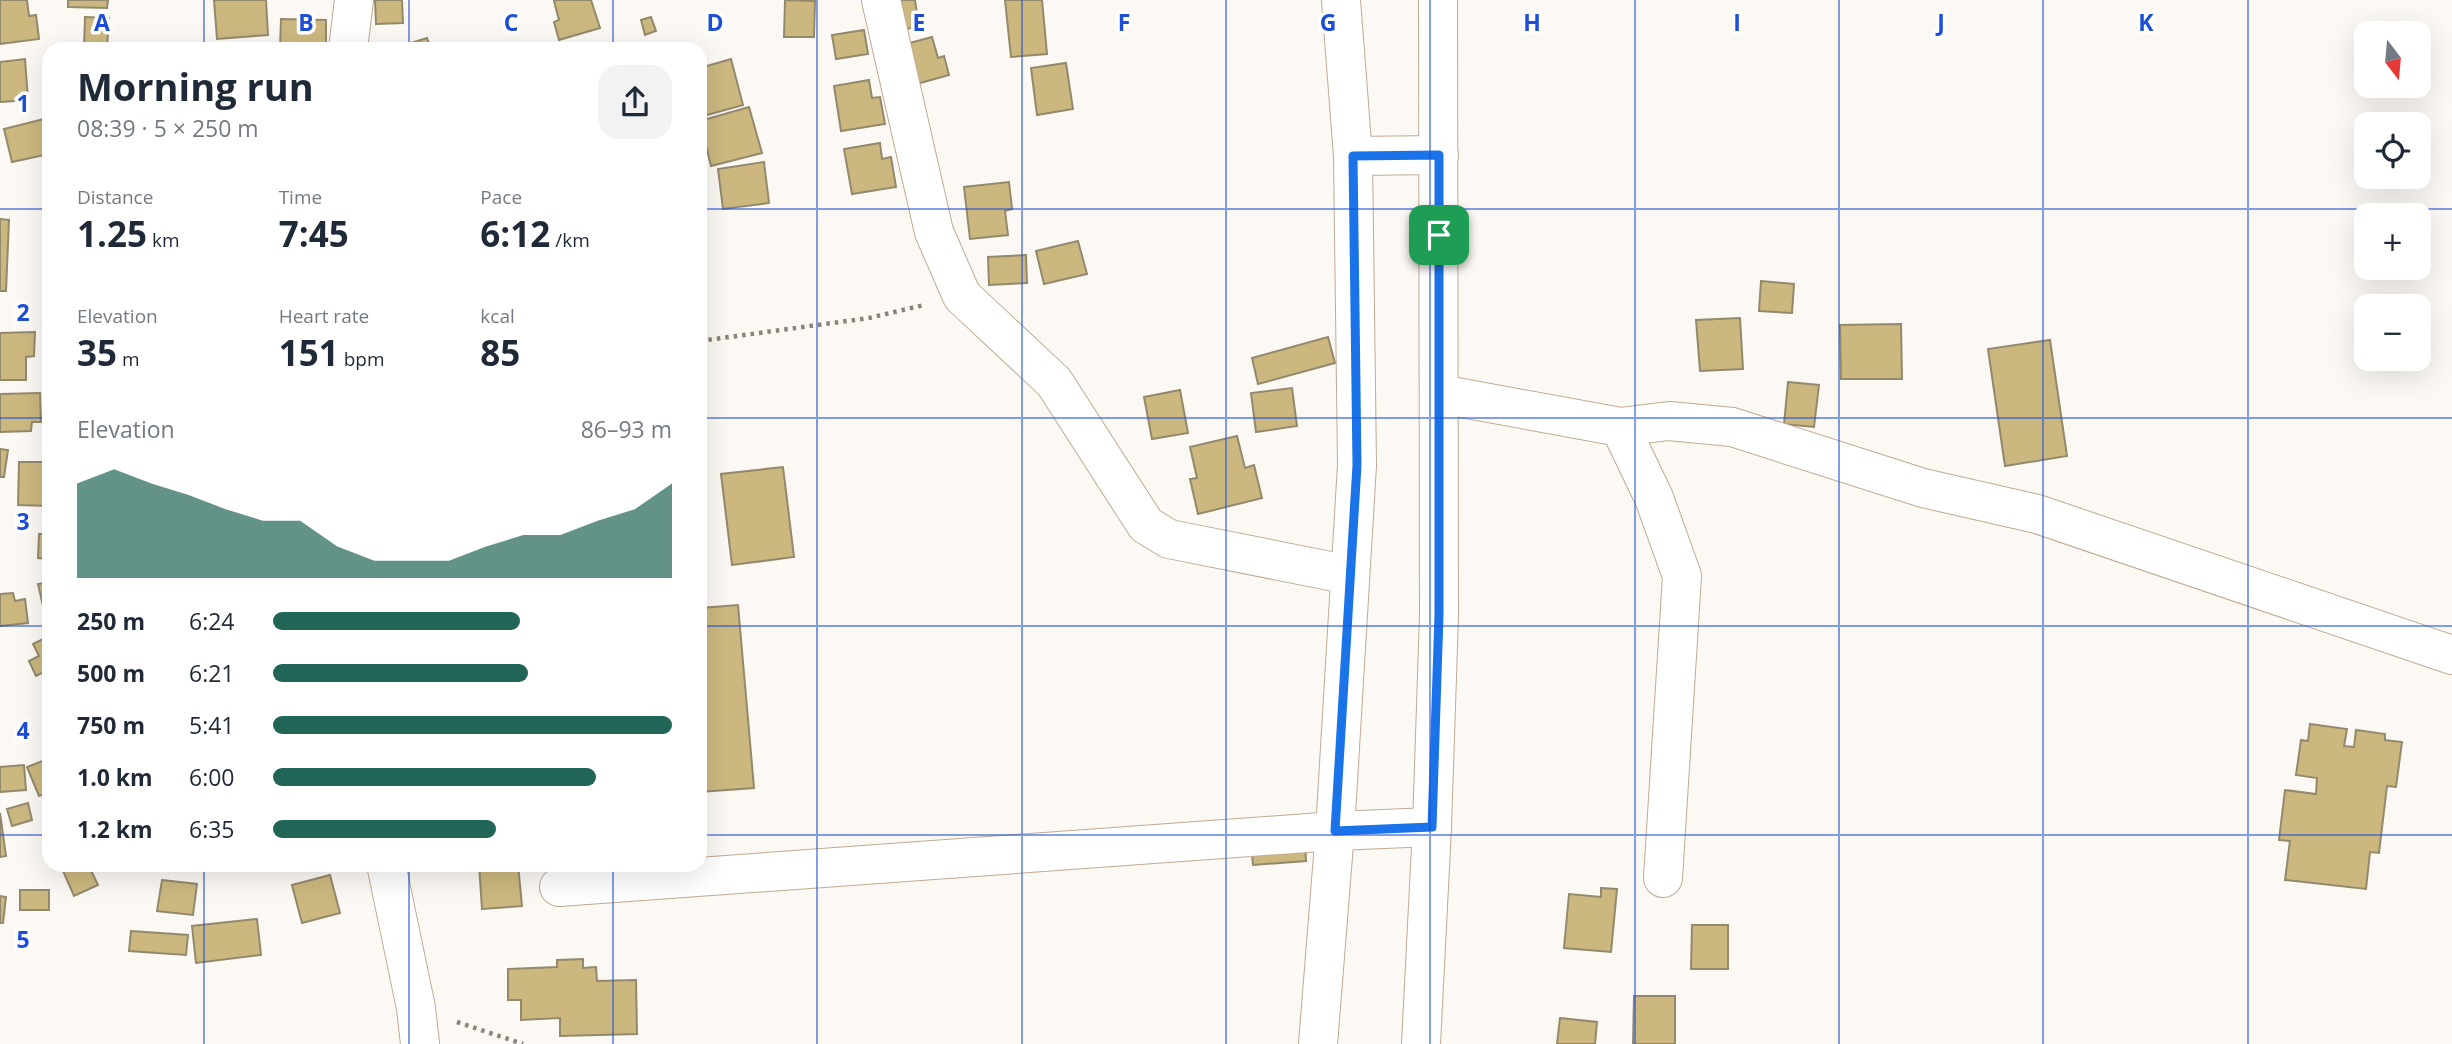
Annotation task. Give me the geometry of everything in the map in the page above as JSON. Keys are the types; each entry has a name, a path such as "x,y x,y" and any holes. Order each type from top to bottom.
{"street":[{"path":"349,42 354,0"},
{"path":"881,0 934,232 962,296 1054,382 1146,525 1169,539 1350,575"},
{"path":"1318,1044 1335,831 1357,465 1353,156 1341,0"},
{"path":"1421,1044 1439,615 1438,0"},
{"path":"1353,156 1439,155"},
{"path":"1440,394 1620,427 1669,421 1732,426 1923,488 2037,514 2452,655"},
{"path":"1620,427 1654,498 1682,576 1663,878"},
{"path":"559,887 1335,831 1432,827"},
{"path":"388,872 419,1026"}],"path":[{"path":"707,340 869,318 962,296"},
{"path":"419,1026 523,1044"}],"building":[{"path":"0,0 27,0 29,16 36,15 39,39 0,44"},
{"path":"68,0 108,0 107,8 68,7"},
{"path":"214,0 266,0 268,35 217,39"},
{"path":"375,0 402,0 403,23 376,24"},
{"path":"591,0 600,28 559,40 554,22 559,20 554,1"},
{"path":"785,0 815,1 814,37 784,37"},
{"path":"895,0 915,0 919,27 899,30"},
{"path":"1005,0 1042,0 1047,54 1011,57"},
{"path":"85,17 109,18 107,42 84,42"},
{"path":"651,17 656,31 645,35 641,20"},
{"path":"281,19 326,20 326,42 280,42"},
{"path":"864,30 868,54 836,59 832,35"},
{"path":"932,37 938,58 944,56 949,75 913,85 902,45"},
{"path":"25,59 28,100 0,102 0,62"},
{"path":"731,59 743,105 707,115 707,66"},
{"path":"1066,63 1073,109 1037,115 1031,68"},
{"path":"869,80 872,98 880,97 885,124 841,131 834,86"},
{"path":"749,107 762,153 711,166 707,150 707,119"},
{"path":"42,120 42,156 12,162 4,129"},
{"path":"880,143 882,159 891,157 896,187 852,194 844,149"},
{"path":"764,162 769,203 723,209 718,169"},
{"path":"1009,182 1012,209 1005,211 1008,235 970,239 964,187"},
{"path":"0,219 9,220 6,291 0,291"},
{"path":"1078,241 1087,274 1044,284 1036,251"},
{"path":"1026,255 1027,283 989,285 988,257"},
{"path":"1761,281 1794,284 1792,313 1759,311"},
{"path":"1740,318 1743,369 1700,371 1696,320"},
{"path":"1901,324 1902,379 1841,379 1840,325"},
{"path":"35,332 34,356 26,357 26,380 0,380 0,333"},
{"path":"1328,337 1335,363 1258,384 1252,358"},
{"path":"2050,340 2067,456 2005,466 1988,349"},
{"path":"1788,382 1819,385 1814,427 1784,424"},
{"path":"1292,388 1297,426 1256,432 1251,393"},
{"path":"1180,390 1188,433 1152,439 1144,397"},
{"path":"40,393 41,422 32,422 31,431 0,432 0,394"},
{"path":"1237,436 1245,468 1254,465 1262,498 1198,514 1190,479 1197,478 1190,447"},
{"path":"0,449 8,450 4,477 0,477"},
{"path":"19,462 42,462 42,506 18,505"},
{"path":"783,467 794,557 732,565 721,474"},
{"path":"39,534 42,534 42,558 38,558"},
{"path":"42,583 42,602 38,584"},
{"path":"13,593 15,601 25,599 28,623 0,626 0,594"},
{"path":"738,605 754,788 707,791 707,607"},
{"path":"42,640 42,673 36,676 29,661 39,656 33,644"},
{"path":"2310,724 2347,729 2344,746 2354,747 2356,730 2385,734 2385,740 2402,742 2396,787 2387,786 2379,853 2370,852 2366,889 2285,880 2290,841 2279,840 2285,790 2316,794 2317,778 2296,775 2301,740 2308,741"},
{"path":"42,761 42,795 39,796 27,767"},
{"path":"24,765 26,790 0,792 0,767"},
{"path":"28,803 32,820 12,826 7,809"},
{"path":"0,813 6,856 0,857"},
{"path":"1305,840 1306,861 1253,865 1251,844"},
{"path":"64,872 92,872 98,885 74,896"},
{"path":"480,872 519,872 522,906 482,909"},
{"path":"330,875 340,913 302,923 292,885"},
{"path":"162,880 197,884 193,915 157,911"},
{"path":"1601,888 1617,889 1611,952 1564,948 1569,894 1601,897"},
{"path":"20,890 49,890 49,910 20,910"},
{"path":"0,896 6,897 3,923 0,923"},
{"path":"257,919 261,955 196,963 192,926"},
{"path":"1692,925 1728,925 1728,969 1691,969"},
{"path":"131,931 188,935 186,955 129,951"},
{"path":"583,959 583,968 596,967 597,981 636,980 637,1034 560,1036 560,1018 521,1020 521,1000 508,1000 508,969 557,967 557,960"},
{"path":"1634,996 1675,996 1675,1044 1633,1044"},
{"path":"1560,1018 1597,1022 1595,1044 1557,1044"}],"route":[{"path":"1439,155 1439,235 1439,615 1432,827 1335,831 1357,465 1353,156 1439,155"}]}
